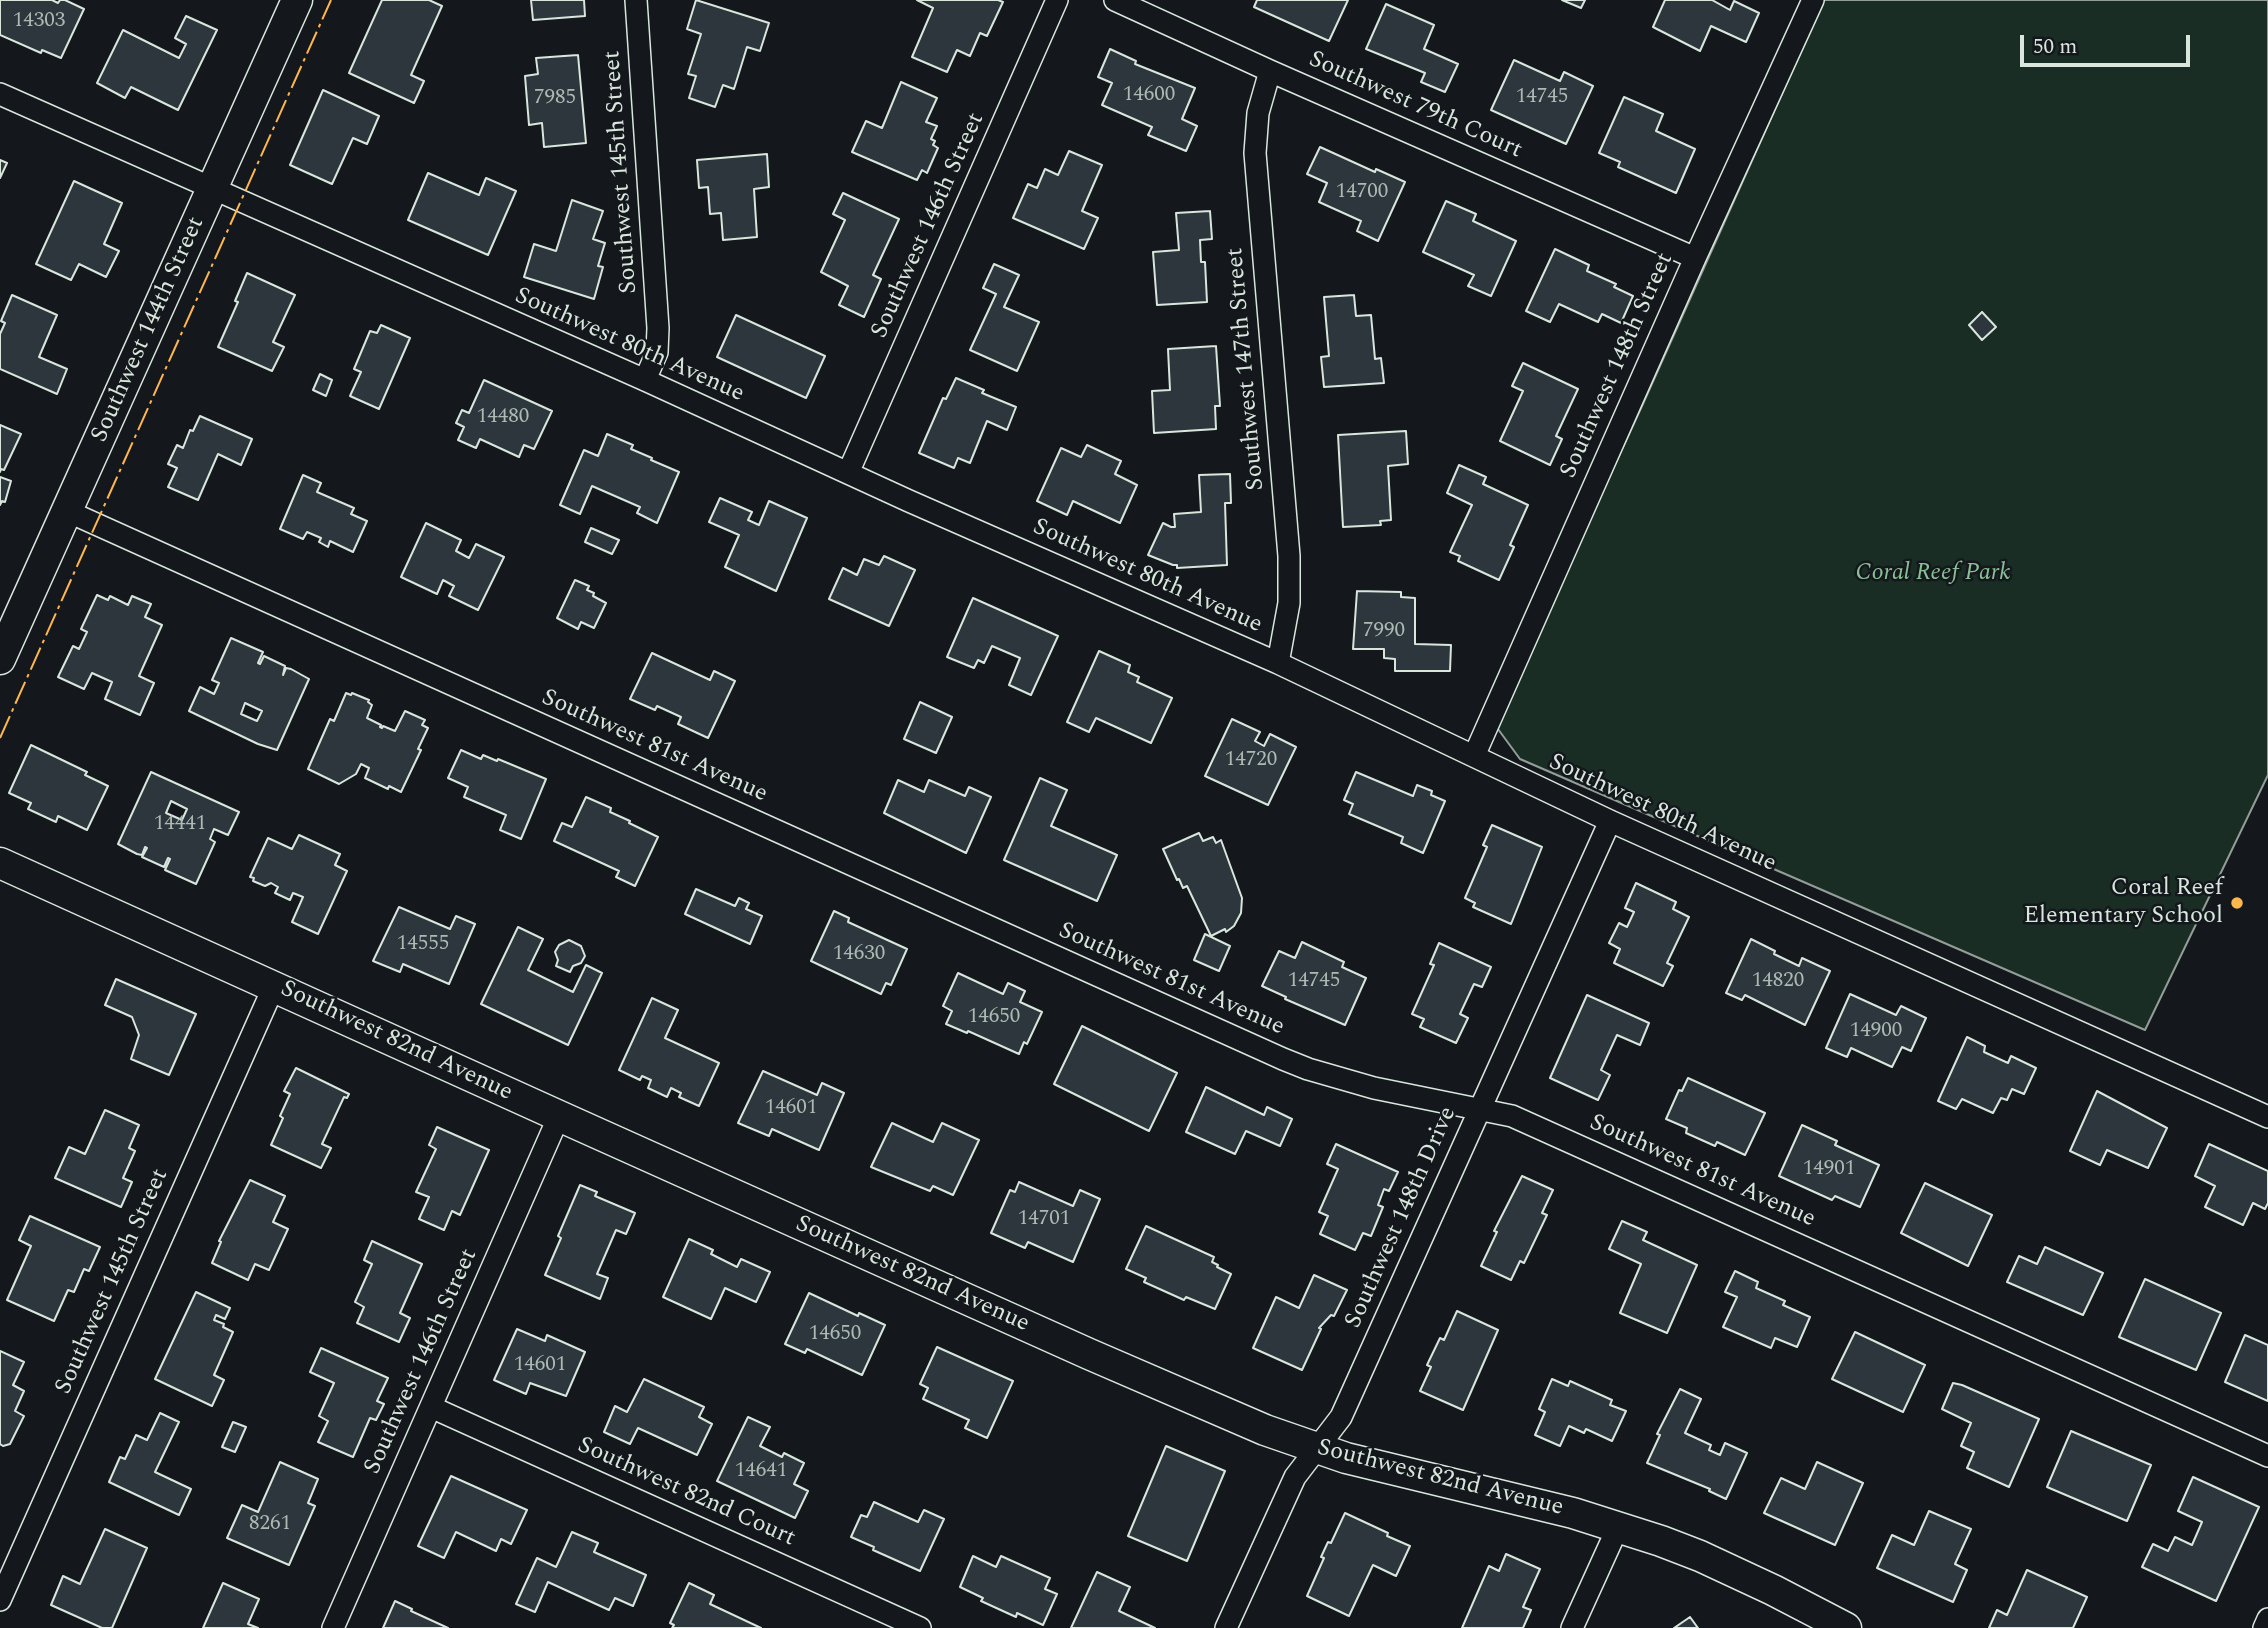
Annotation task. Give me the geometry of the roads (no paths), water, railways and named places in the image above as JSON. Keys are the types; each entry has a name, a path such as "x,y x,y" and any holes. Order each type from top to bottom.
{"street":[{"name":"Southwest 144th Street","path":"0,659 297,0"},
{"name":"Southwest 145th Street","path":"636,0 658,328 657,352 645,380"},
{"name":"Southwest 146th Street","path":"848,473 1057,0"},
{"name":"Southwest 79th Court","path":"1115,0 1695,258"},
{"name":"Southwest 148th Street","path":"1474,756 1695,258 1813,0"},
{"name":"Southwest 147th Street","path":"1270,71 1258,113 1255,153 1289,556 1289,603 1278,663"},
{"name":"Southwest 80th Avenue","path":"0,94 1278,663 1610,821 2268,1117"},
{"name":"Southwest 81st Avenue","path":"67,511 1283,1059 1374,1088 1512,1116 2268,1456"},
{"name":"Southwest 148th Drive","path":"1226,1628 1295,1476 1341,1417 1610,821"},
{"name":"Southwest 82nd Avenue","path":"0,863 1089,1354 1265,1430 1346,1458 1573,1513 1618,1527 1700,1556 1846,1628"},
{"name":"Southwest 145th Street","path":"0,1600 274,986"},
{"name":"Southwest 146th Street","path":"333,1628 559,1116"},
{"name":"Southwest 82nd Court","path":"432,1407 920,1628"},
{"path":"1573,1628 1618,1527"},
{"path":"2264,1628 2268,1619"}],"place":[{"name":"Coral Reef Elementary School","path":"2237,903"}],"park label":[{"name":"Coral Reef Park","path":"1933,574"}]}
